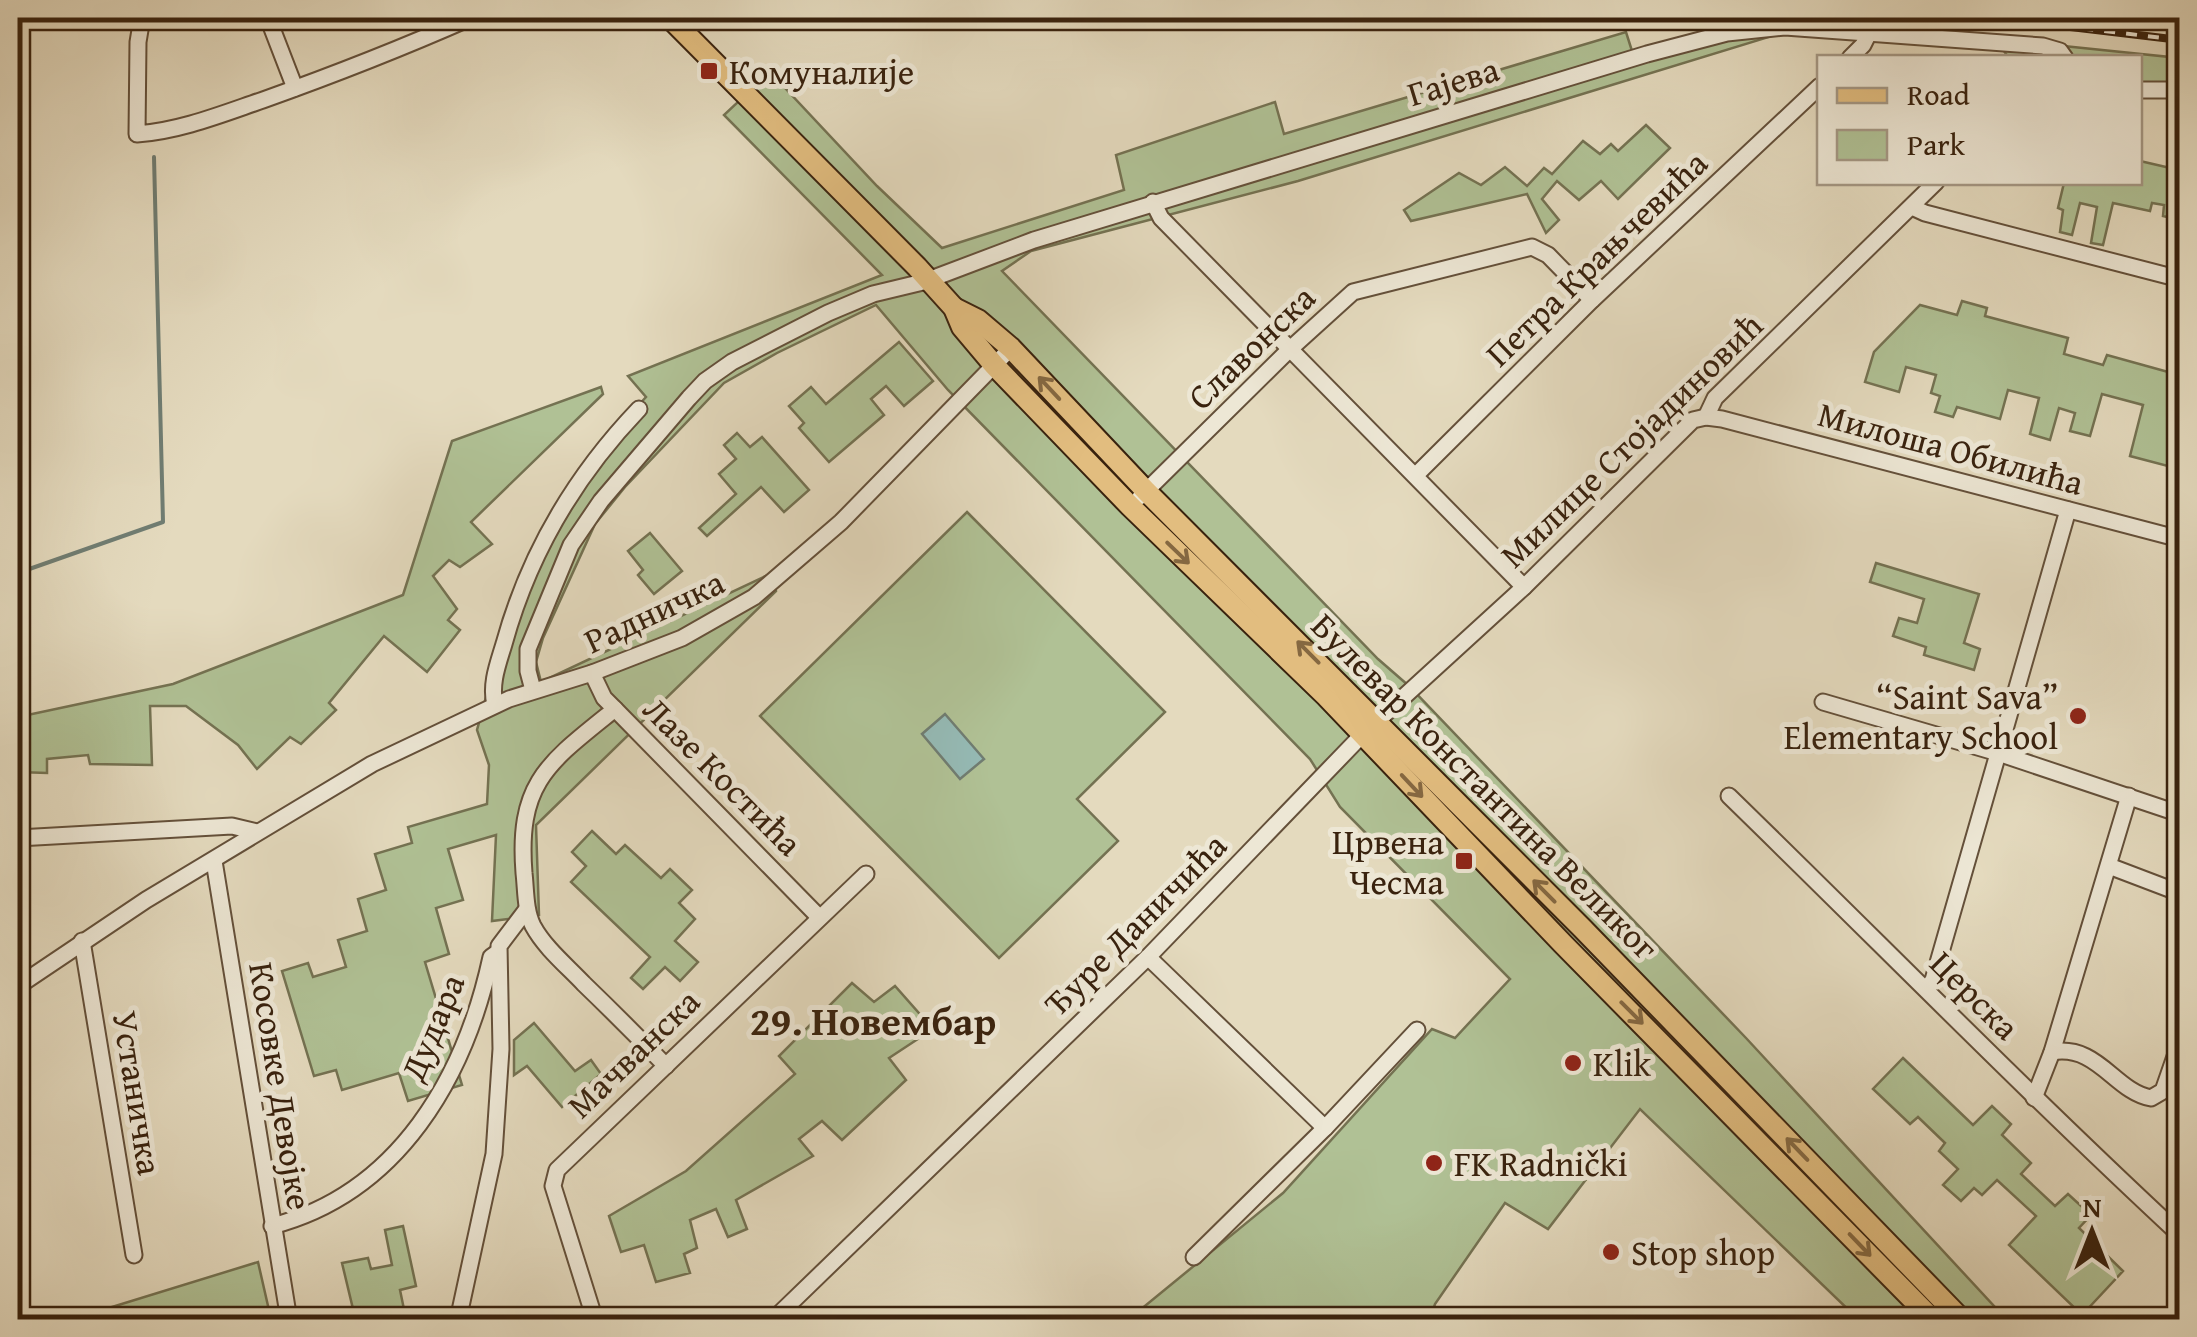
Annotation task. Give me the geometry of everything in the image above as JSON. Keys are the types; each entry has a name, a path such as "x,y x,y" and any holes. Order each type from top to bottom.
{"main road":[{"name":"Булевар Константина Великог","path":"670,18 929,280 994,365 1130,506 1370,728 1562,944 1933,1320"},
{"name":"Булевар Константина Великог","path":"954,308 978,320 1011,348 1370,728 1962,1320"}],"street":[{"path":"142,18 137,134 177,128 294,88 470,18"},
{"path":"268,18 294,88"},
{"name":"Гајева","path":"534,690 528,671 528,649 571,546 601,501 697,389 732,362 873,294 929,280 1016,246 1153,202 1696,40 1756,29 1870,31 2042,46 2063,55"},
{"path":"1853,55 1870,31"},
{"name":"Петра Крањчевића","path":"1416,475 1592,300 1817,89"},
{"path":"2142,90 2180,90"},
{"name":"Милице Стојадиновић","path":"1370,728 1524,587 1687,424 1706,417 1715,398 1933,185"},
{"path":"1153,202 1160,218 1524,587"},
{"path":"1912,206 1926,213 2180,279"},
{"name":"Славонска","path":"1130,506 1353,292 1537,248 1548,254 1592,300"},
{"name":"Радничка","path":"257,832 372,764 494,704 592,674 682,638 754,597 841,522 1011,348"},
{"path":"494,704 492,689 506,635 522,586 548,529 594,461 639,409"},
{"name":"Милоша Обилића","path":"1706,417 2180,538"},
{"path":"1927,989 1933,980 2068,510"},
{"name":"Лазе Костића","path":"592,674 614,709 818,916"},
{"path":"1824,702 1998,753 2180,814"},
{"path":"614,709 558,758 536,784 528,801 522,848 528,909 533,925 551,950 666,1066"},
{"name":"Ђуре Даничића","path":"773,1320 1148,957 1370,728"},
{"name":"Церска","path":"1729,796 2034,1098 2180,1235"},
{"path":"2034,1098 2052,1052 2130,796"},
{"path":"18,838 232,826 257,832"},
{"path":"18,986 82,941 257,832"},
{"name":"Косовке Девојке","path":"214,861 289,1320"},
{"path":"2109,866 2180,893"},
{"name":"Мачванска","path":"595,1320 553,1186 554,1174 562,1162 866,874"},
{"name":"Дудара","path":"458,1320 482,1219 496,1136 501,1049 499,952 502,940 528,909"},
{"name":"Устаничка","path":"82,941 134,1255"},
{"name":"Дудара","path":"272,1226 334,1202 388,1160 414,1132 453,1074 476,1020 491,956 499,952"},
{"path":"1148,957 1325,1128"},
{"path":"1194,1256 1418,1030"},
{"path":"2052,1052 2062,1050 2092,1058 2140,1095 2150,1098 2163,1091 2180,1042"}],"green space":[{"path":"1811,24 1298,181 1031,251 1002,271 1378,659 1409,686 1746,1038 2006,1319 1858,1319 1640,1109 1548,1229 1505,1203 1435,1304 1430,1319 1129,1319 1283,1193 1432,1029 1455,1038 1510,979 1340,807 1310,759 948,390 876,305 724,383 595,524 543,638 536,662 541,682 772,573 776,591 536,825 539,915 492,921 496,835 448,849 463,900 436,908 449,954 425,962 462,1085 408,1101 399,1073 342,1090 336,1070 314,1076 282,971 308,963 313,977 346,967 338,940 367,931 358,899 386,890 375,854 412,843 408,827 487,804 489,765 477,730 506,624 603,444 646,397 628,376 882,275 724,115 770,72 877,186 942,248 1124,190 1116,155 1275,102 1284,134 1626,32 1632,51"},
{"path":"1996,39 2179,58 2179,84 2142,84 2142,55 2007,55"},
{"path":"1646,125 1670,148 1618,199 1601,181 1579,200 1557,181 1542,199 1559,220 1546,233 1527,194 1411,221 1404,210 1459,173 1481,185 1505,167 1527,186 1544,168 1552,174 1583,141 1600,154 1611,144 1618,151"},
{"path":"2142,161 2179,170 2179,220 2163,216 2164,205 2152,203 2150,211 2113,203 2103,245 2091,243 2097,207 2080,203 2072,235 2060,232 2063,210 2058,208 2064,185 2142,185"},
{"path":"1962,301 1987,308 1985,316 2068,338 2064,354 2103,365 2107,355 2179,375 2179,469 2130,456 2143,405 2102,394 2090,436 2070,431 2075,413 2059,408 2050,440 2030,434 2039,398 2008,390 2000,419 1957,407 1953,417 1935,412 1940,396 1931,393 1936,375 1906,367 1899,392 1865,382 1874,352 1920,305 1957,315"},
{"path":"899,342 933,381 904,406 886,386 871,399 884,415 829,462 799,428 804,423 789,406 811,387 826,404"},
{"path":"601,387 603,394 471,522 492,544 460,567 449,560 433,576 457,609 448,620 460,630 427,672 384,636 329,703 336,710 301,744 290,737 257,769 238,745 186,706 150,706 152,765 90,764 88,755 47,759 47,773 18,772 18,717 173,684 403,595 452,441"},
{"path":"737,433 750,447 762,437 809,490 784,512 761,487 707,536 699,528 736,494 719,474 736,459 724,445"},
{"path":"967,512 1165,712 1077,799 1118,841 999,958 760,716"},
{"path":"650,533 682,571 654,594 638,575 643,570 628,551"},
{"path":"1876,563 1979,594 1964,643 1980,649 1974,670 1924,655 1926,647 1893,636 1899,618 1917,623 1924,599 1870,582"},
{"path":"592,831 616,854 625,845 661,878 670,869 692,890 679,903 695,919 675,941 698,962 680,981 665,967 643,989 631,978 650,957 571,882 586,866 572,852"},
{"path":"852,983 874,1002 895,986 933,1029 889,1058 906,1080 842,1140 822,1121 799,1139 813,1156 736,1200 747,1229 728,1237 716,1209 690,1220 697,1248 684,1254 690,1273 656,1282 644,1245 621,1252 609,1216 686,1171 795,1074 779,1056"},
{"path":"534,1023 575,1071 591,1060 601,1074 562,1107 527,1066 514,1075 514,1040"},
{"path":"1903,1058 1973,1125 1992,1106 2011,1124 2002,1135 2031,1163 2021,1174 2055,1206 2068,1194 2091,1215 2079,1228 2123,1271 2082,1315 2009,1245 2036,1216 1997,1180 1982,1195 1974,1188 1961,1201 1943,1185 1958,1169 1939,1151 1945,1143 1918,1117 1910,1124 1873,1089"},
{"path":"403,1226 416,1286 400,1290 406,1319 340,1319 339,1313 353,1309 342,1263 368,1258 371,1269 392,1265 385,1230"},
{"path":"258,1262 271,1319 73,1319"}],"water":[{"path":"945,714 984,759 960,779 922,734"}],"waterway":[{"path":"18,573 163,522 154,157"}],"railway":[{"path":"1995,18 2180,40"}],"place":[{"name":"Комуналије","path":"709,71"},
{"name":"“Saint Sava” Elementary School","path":"2078,716"},
{"name":"Црвена Чесма","path":"1464,861"},
{"name":"Klik","path":"1573,1063"},
{"name":"FK Radnički","path":"1434,1163"},
{"name":"Stop shop","path":"1611,1252"}],"district":[{"name":"29. Новембар","path":"873,1020"}]}
